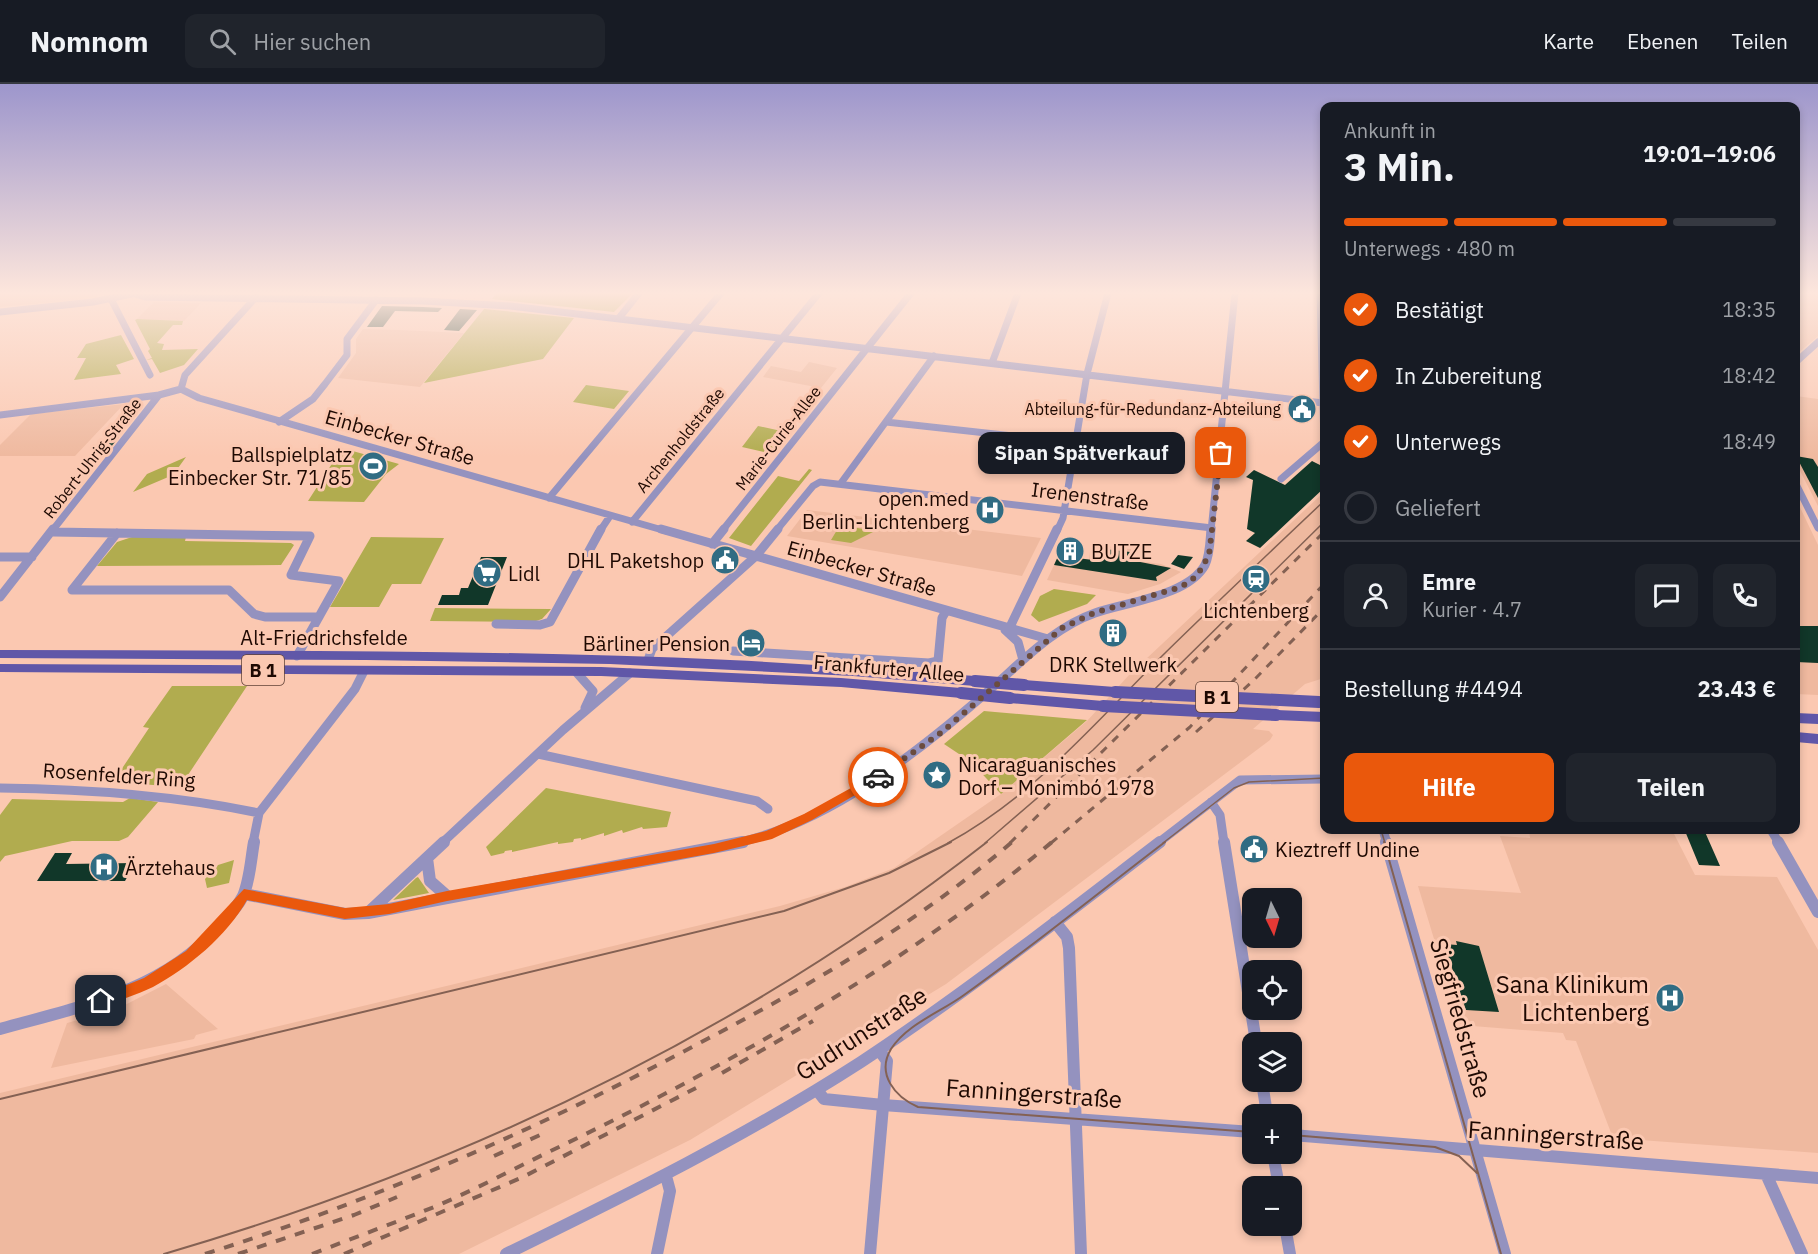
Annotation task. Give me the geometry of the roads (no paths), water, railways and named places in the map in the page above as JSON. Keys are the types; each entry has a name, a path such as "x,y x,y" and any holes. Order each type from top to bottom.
{"main road":[{"name":"Alt-Friedrichsfelde","path":"0,654 648,660"},
{"name":"Frankfurter Allee","path":"648,660 820,668 1115,692 1320,702"},
{"name":"Alt-Friedrichsfelde","path":"0,668 630,673"},
{"name":"Frankfurter Allee","path":"630,673 800,679 1103,706 1320,717"},
{"path":"1800,718 1818,719"},
{"path":"1800,737 1818,739"}],"street":[{"path":"136,348 150,375"},
{"path":"181,389 184,375 209,348"},
{"path":"279,422 313,399 347,355 347,348"},
{"path":"549,498 676,348"},
{"name":"Archenholdstraße","path":"632,522 775,348"},
{"path":"865,348 1320,404"},
{"name":"Marie-Curie-Allee","path":"712,544 868,348"},
{"path":"992,363 998,348"},
{"path":"1009,628 1064,518 1087,374 1094,348"},
{"path":"244,894 345,914 368,913 447,896 714,849 768,836 849,795 921,749 1023,660 1068,625 1094,613 1160,594 1189,582 1205,565 1212,528 1231,348"},
{"path":"1800,359 1813,348"},
{"path":"841,483 934,356"},
{"name":"Robert-Uhrig-Straße","path":"0,597 159,395 181,389"},
{"name":"Einbecker Straße","path":"181,389 199,398 279,422 1048,639"},
{"path":"0,415 159,395"},
{"path":"886,422 1077,443"},
{"path":"1281,479 1320,446"},
{"name":"Irenenstraße","path":"756,556 813,486 820,483 841,483 1212,528"},
{"path":"1800,492 1818,528"},
{"path":"496,624 540,625 550,622 587,551 610,516"},
{"path":"52,532 310,536 291,575 339,581 297,656"},
{"path":"117,532 72,590 229,590 233,591 254,614 265,617 318,617"},
{"path":"648,660 652,649 756,556"},
{"path":"0,557 32,557"},
{"name":"Frankfurter Allee","path":"734,651 929,663 938,661 942,618 946,611"},
{"path":"999,626 1018,642 1023,660"},
{"path":"0,1029 115,997 174,968 206,941 236,908 244,894 259,813 355,689 364,671"},
{"path":"577,673 593,691 580,715"},
{"path":"368,913 580,715 630,673"},
{"path":"538,754 548,758 757,801 768,810"},
{"path":"1254,1032 1220,815 1211,802 1244,779 1320,779"},
{"name":"Rosenfelder Ring","path":"0,788 94,790 170,796 259,813"},
{"name":"Gudrunstraße","path":"506,1254 666,1176 817,1090 972,986 1211,802"},
{"name":"Siegfriedstraße","path":"1384,834 1505,1254"},
{"path":"1773,834 1818,912"},
{"path":"427,858 428,882 434,890 447,896"},
{"path":"1055,922 1066,934 1069,948 1081,1254"},
{"path":"870,1254 886,1062 879,1050"},
{"name":"Fanningerstraße","path":"817,1090 824,1099 883,1105 1242,1131"},
{"name":"Fanningerstraße","path":"1302,1136 1476,1152 1818,1178"},
{"path":"1766,1174 1802,1254"},
{"path":"657,1254 670,1191 666,1176"},
{"path":"1287,1236 1290,1254"}],"tram line":[{"path":"948,843 979,824 1036,781 1320,505"},
{"path":"985,843 1093,750 1320,526"},
{"path":"1163,843 1234,788 1249,782 1320,778"},
{"path":"1382,834 1385,843"},
{"path":"0,1099 784,911 889,873 951,842"},
{"path":"164,1254 275,1219 384,1180 491,1136 595,1087 698,1033 797,975 894,911 987,842"},
{"path":"1165,842 990,976 906,1032 891,1049 887,1058 887,1076 895,1091 918,1107 1242,1131"},
{"path":"1384,842 1501,1254"},
{"path":"1302,1136 1435,1147 1459,1156 1477,1173"}],"railway":[{"path":"1010,843 1320,536"},
{"path":"1051,843 1190,727 1320,588"},
{"path":"1196,732 1253,681 1320,612"},
{"path":"205,1254 335,1209 462,1158 587,1101 648,1070 828,972 941,898 1012,842"},
{"path":"312,1254 466,1193 626,1114 754,1045 816,1009 937,930 1052,842"},
{"path":"722,1073 813,1021"},
{"path":"344,1254 523,1177 696,1088"},
{"path":"494,1156 540,1135"},
{"path":"238,1254 354,1215 397,1197"}],"place":[{"name":"Abteilung-für-Redundanz-Abteilung","path":"1302,409"},
{"name":"Sipan Spätverkauf","path":"1221,453"},
{"name":"Ballspielplatz Einbecker Str. 71/85","path":"373,466"},
{"name":"open.med Berlin-Lichtenberg","path":"990,510"},
{"name":"BUTZE","path":"1070,551"},
{"name":"DHL Paketshop","path":"725,560"},
{"name":"Lidl","path":"487,573"},
{"name":"Lichtenberg","path":"1256,579"},
{"name":"DRK Stellwerk","path":"1113,633"},
{"name":"Bärliner Pension","path":"751,643"},
{"name":"Nicaraguanisches Dorf – Monimbó 1978","path":"937,775"},
{"name":"Kieztreff Undine","path":"1254,849"},
{"name":"Ärztehaus","path":"104,867"},
{"name":"Sana Klinikum Lichtenberg","path":"1670,998"}]}
